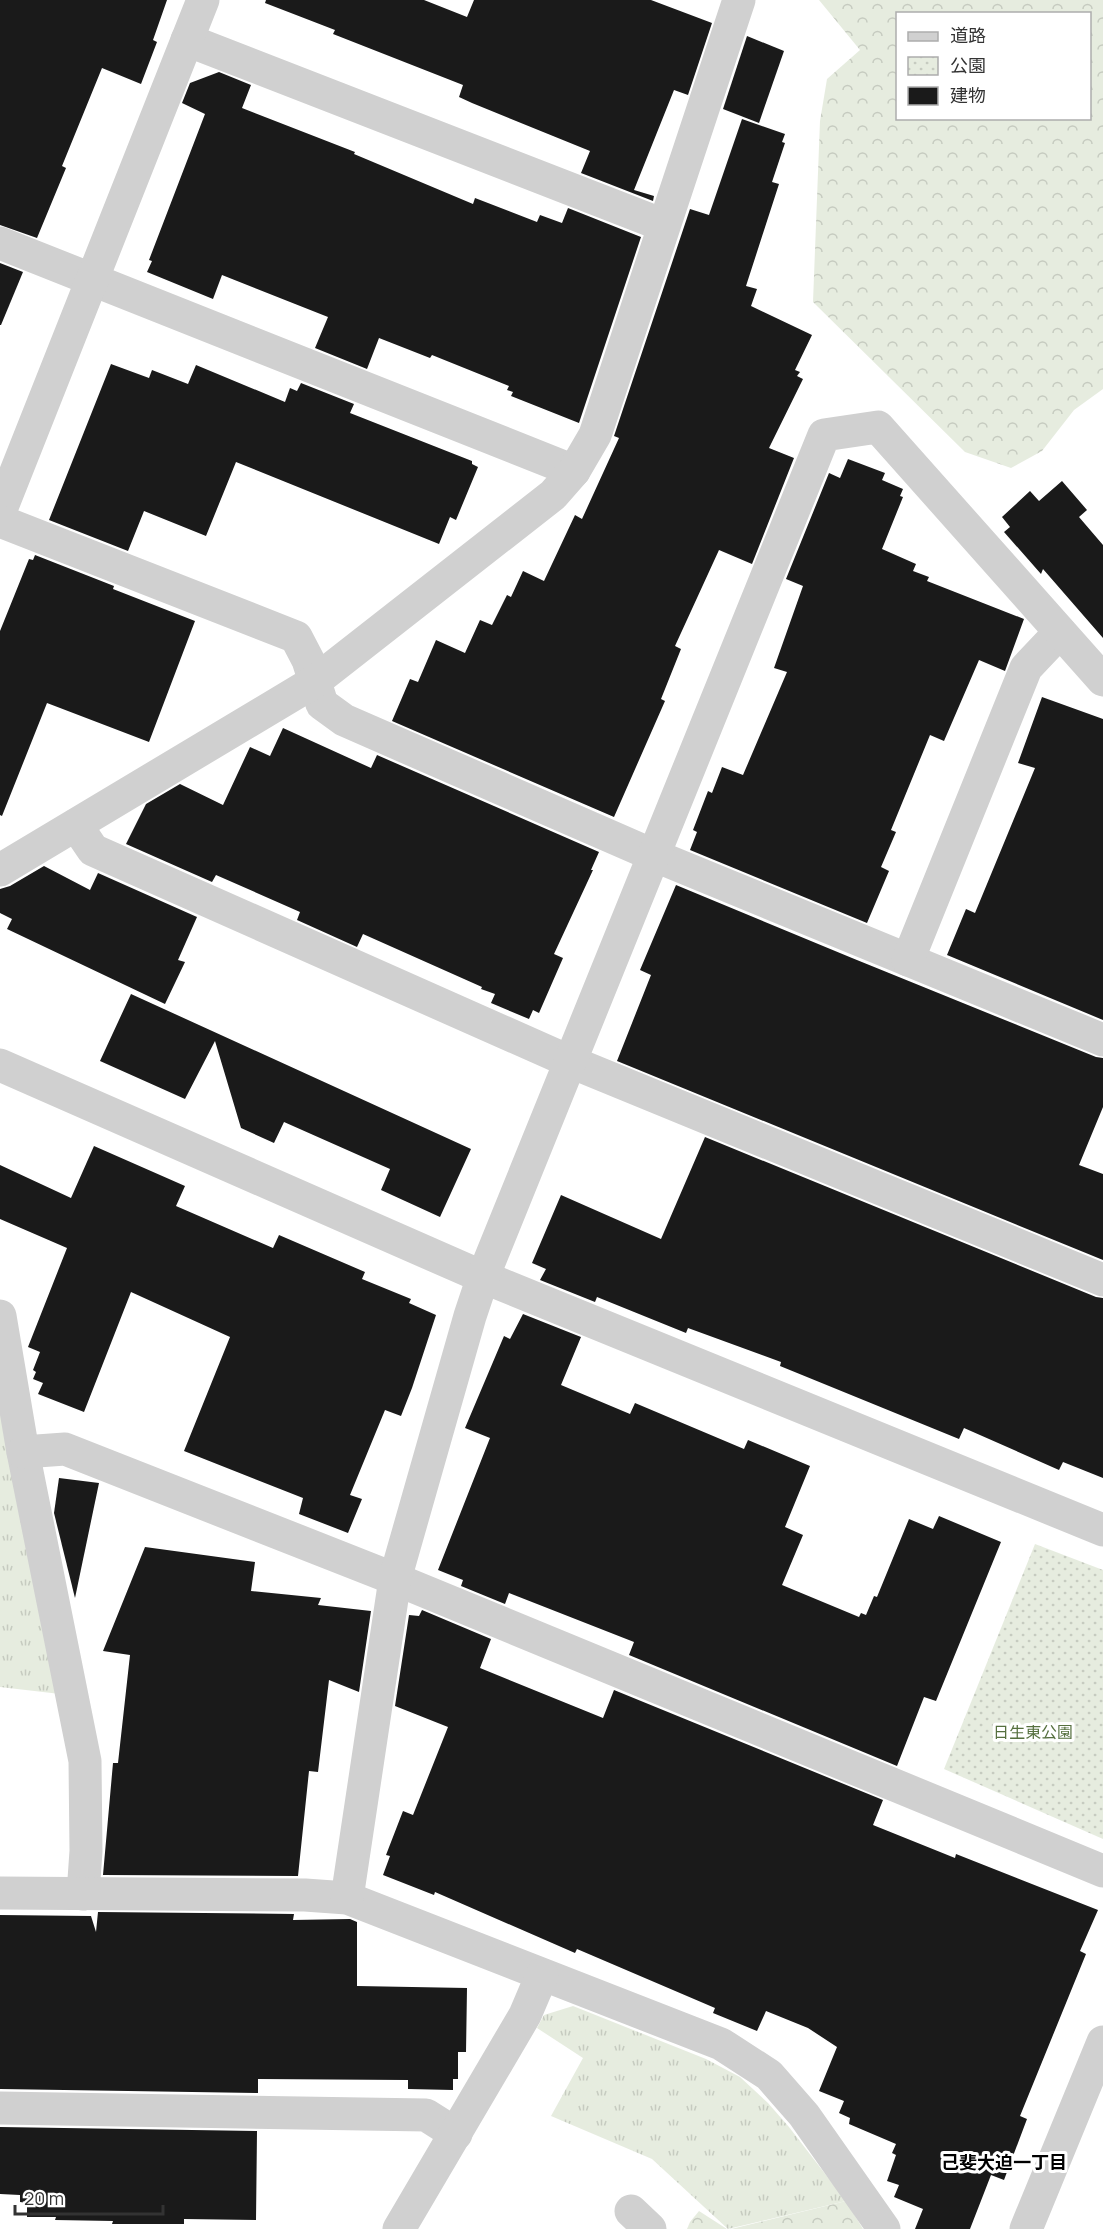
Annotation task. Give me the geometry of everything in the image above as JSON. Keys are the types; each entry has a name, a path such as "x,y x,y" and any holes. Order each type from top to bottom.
{"street":[{"path":"0,512 203,0"},
{"path":"0,870 314,682 553,495 574,471 595,435 739,0"},
{"path":"187,40 663,225"},
{"path":"0,243 574,471"},
{"path":"347,1898 395,1579 470,1316 483,1277 824,435 878,427 1103,680"},
{"path":"0,521 296,637 308,660 322,704 344,720 653,855 1103,1040"},
{"path":"908,960 1026,669 1060,632"},
{"path":"76,825 93,850 571,1062 1103,1280"},
{"path":"0,1065 483,1277 1103,1530"},
{"path":"0,1316 23,1452 85,1761 84,1893"},
{"path":"23,1452 65,1449 395,1579 1103,1871"},
{"path":"0,1893 305,1895 347,1898 721,2044 769,2075 804,2115 884,2229"},
{"path":"399,2229 525,2015 542,1975"},
{"path":"1026,2229 1103,2042"},
{"path":"0,2108 426,2115 456,2133"}],"green space":[{"path":"819,0 1103,0 1103,389 1074,410 1042,451 1011,468 965,452 813,302 820,121 827,79 860,50"},
{"path":"0,1402 60,1694 0,1687"},
{"name":"日生東公園","path":"1035,1544 1103,1570 1103,1839 944,1769"},
{"path":"573,2006 706,2059 740,2077 789,2127 846,2201 728,2229 652,2159 551,2116 583,2058 537,2028 544,2015"},
{"path":"846,2201 863,2229 731,2229"},
{"path":"699,2211 727,2229 687,2229"}],"building":[{"path":"0,0 167,0 153,40 157,42 141,84 102,68 62,166 66,168 37,238 0,225"},
{"path":"266,0 424,0 467,17 474,0 651,0 712,23 688,95 674,90 634,190 654,196 653,201 581,173 590,151 459,97 463,85 333,34 335,30 265,3"},
{"path":"747,36 784,51 759,123 723,109"},
{"path":"219,72 251,85 242,108 355,152 354,154 473,204 475,198 537,222 540,215 562,223 568,208 641,237 579,423 511,396 513,392 507,390 509,386 432,355 430,358 379,338 367,369 315,348 328,317 222,275 213,299 147,272 152,261 149,260 205,114 182,103 190,83"},
{"path":"742,119 785,134 782,142 785,143 772,182 779,184 746,286 757,289 751,306 812,335 795,370 800,372 797,376 803,379 769,448 794,458 752,564 719,550 675,646 681,649 661,699 665,701 614,817 392,721 410,679 418,682 436,640 465,653 480,620 492,625 507,595 511,597 523,571 544,581 575,515 582,519 619,438 614,436 690,209 709,215"},
{"path":"0,263 23,272 1,325 0,325"},
{"path":"111,364 149,378 152,370 188,384 196,365 285,402 290,388 297,391 301,383 354,404 350,413 472,461 472,464 478,467 456,520 450,517 439,544 236,462 206,536 144,511 128,551 49,520"},
{"path":"848,459 885,473 882,480 903,489 900,496 903,497 882,549 916,564 913,571 929,577 927,581 1024,619 1005,671 979,660 944,741 930,735 891,830 896,832 881,867 889,871 867,923 690,850 697,832 693,830 708,791 712,793 722,767 743,775 787,672 774,668 803,586 786,579 829,473 840,478"},
{"path":"1062,481 1087,510 1079,517 1103,545 1103,638 1043,569 1041,574 1004,532 1010,527 1002,517 1030,491 1039,501"},
{"path":"35,555 195,621 149,742 47,703 2,816 0,815 0,631 29,559 33,560"},
{"path":"1042,697 1103,719 1103,1020 947,955 966,909 975,913 1035,768 1018,763"},
{"path":"283,728 371,768 377,755 599,852 554,954 563,958 539,1013 533,1010 529,1019 491,1003 495,994 481,989 482,987 363,934 357,947 297,920 300,912 216,875 212,882 126,844 146,804 180,784 223,805 250,747 270,756"},
{"path":"44,866 90,890 98,873 197,917 178,960 185,962 165,1004 7,929 12,919 0,913 0,889 10,886"},
{"path":"676,885 1103,1058 1103,1107 1079,1165 1103,1174 1103,1260 617,1061 651,975 640,970"},
{"path":"131,994 471,1149 440,1217 381,1190 390,1169 284,1122 274,1143 241,1128 215,1041 185,1099 100,1061"},
{"path":"705,1137 1103,1298 1103,1478 1063,1462 1059,1470 964,1428 959,1439 780,1366 781,1362 688,1328 686,1333 597,1297 595,1302 540,1280 546,1269 532,1263 561,1195 661,1239"},
{"path":"94,1146 185,1186 176,1206 273,1248 279,1235 365,1272 362,1279 411,1299 409,1303 436,1315 401,1416 385,1410 350,1495 362,1499 348,1533 299,1514 303,1498 184,1451 230,1337 131,1292 84,1412 38,1394 43,1383 33,1379 36,1372 33,1370 40,1352 28,1347 67,1248 0,1219 0,1165 71,1198"},
{"path":"523,1314 581,1337 561,1385 630,1414 635,1403 744,1449 748,1440 810,1466 785,1527 803,1535 782,1585 859,1617 861,1613 866,1615 874,1596 877,1597 909,1519 933,1529 939,1516 1001,1542 936,1701 924,1697 897,1766 629,1655 634,1642 509,1593 505,1604 461,1586 463,1580 438,1570 490,1438 465,1428 504,1336 510,1339"},
{"path":"59,1478 99,1483 75,1598 54,1513"},
{"path":"145,1547 255,1562 251,1591 321,1598 318,1605 371,1611 359,1692 329,1680 318,1772 309,1771 298,1876 103,1875 113,1763 118,1763 130,1655 103,1651"},
{"path":"422,1610 491,1639 480,1668 603,1718 614,1690 883,1800 873,1825 955,1858 956,1854 1098,1910 1080,1951 1086,1954 1020,2116 1027,2119 1004,2180 991,2175 970,2229 915,2229 923,2209 894,2197 899,2185 887,2181 896,2155 892,2153 896,2144 849,2124 850,2118 839,2113 844,2101 819,2091 837,2047 808,2028 766,2011 757,2031 713,2013 715,2008 577,1949 575,1953 435,1892 434,1895 383,1875 390,1856 386,1855 403,1811 413,1815 448,1727 395,1706 409,1615 419,1616"},
{"path":"98,1912 294,1914 293,1920 350,1919 357,1922 357,1986 467,1988 466,2052 458,2052 458,2079 453,2079 453,2090 408,2089 408,2080 258,2079 258,2093 0,2089 0,1915 91,1916 96,1932"},
{"path":"0,2127 257,2131 256,2220 184,2219 184,2224 112,2224 113,2221 27,2217 27,2203 20,2202 20,2195 0,2194"}],"district":[{"name":"己斐大迫一丁目","path":"1004,2162"}]}
